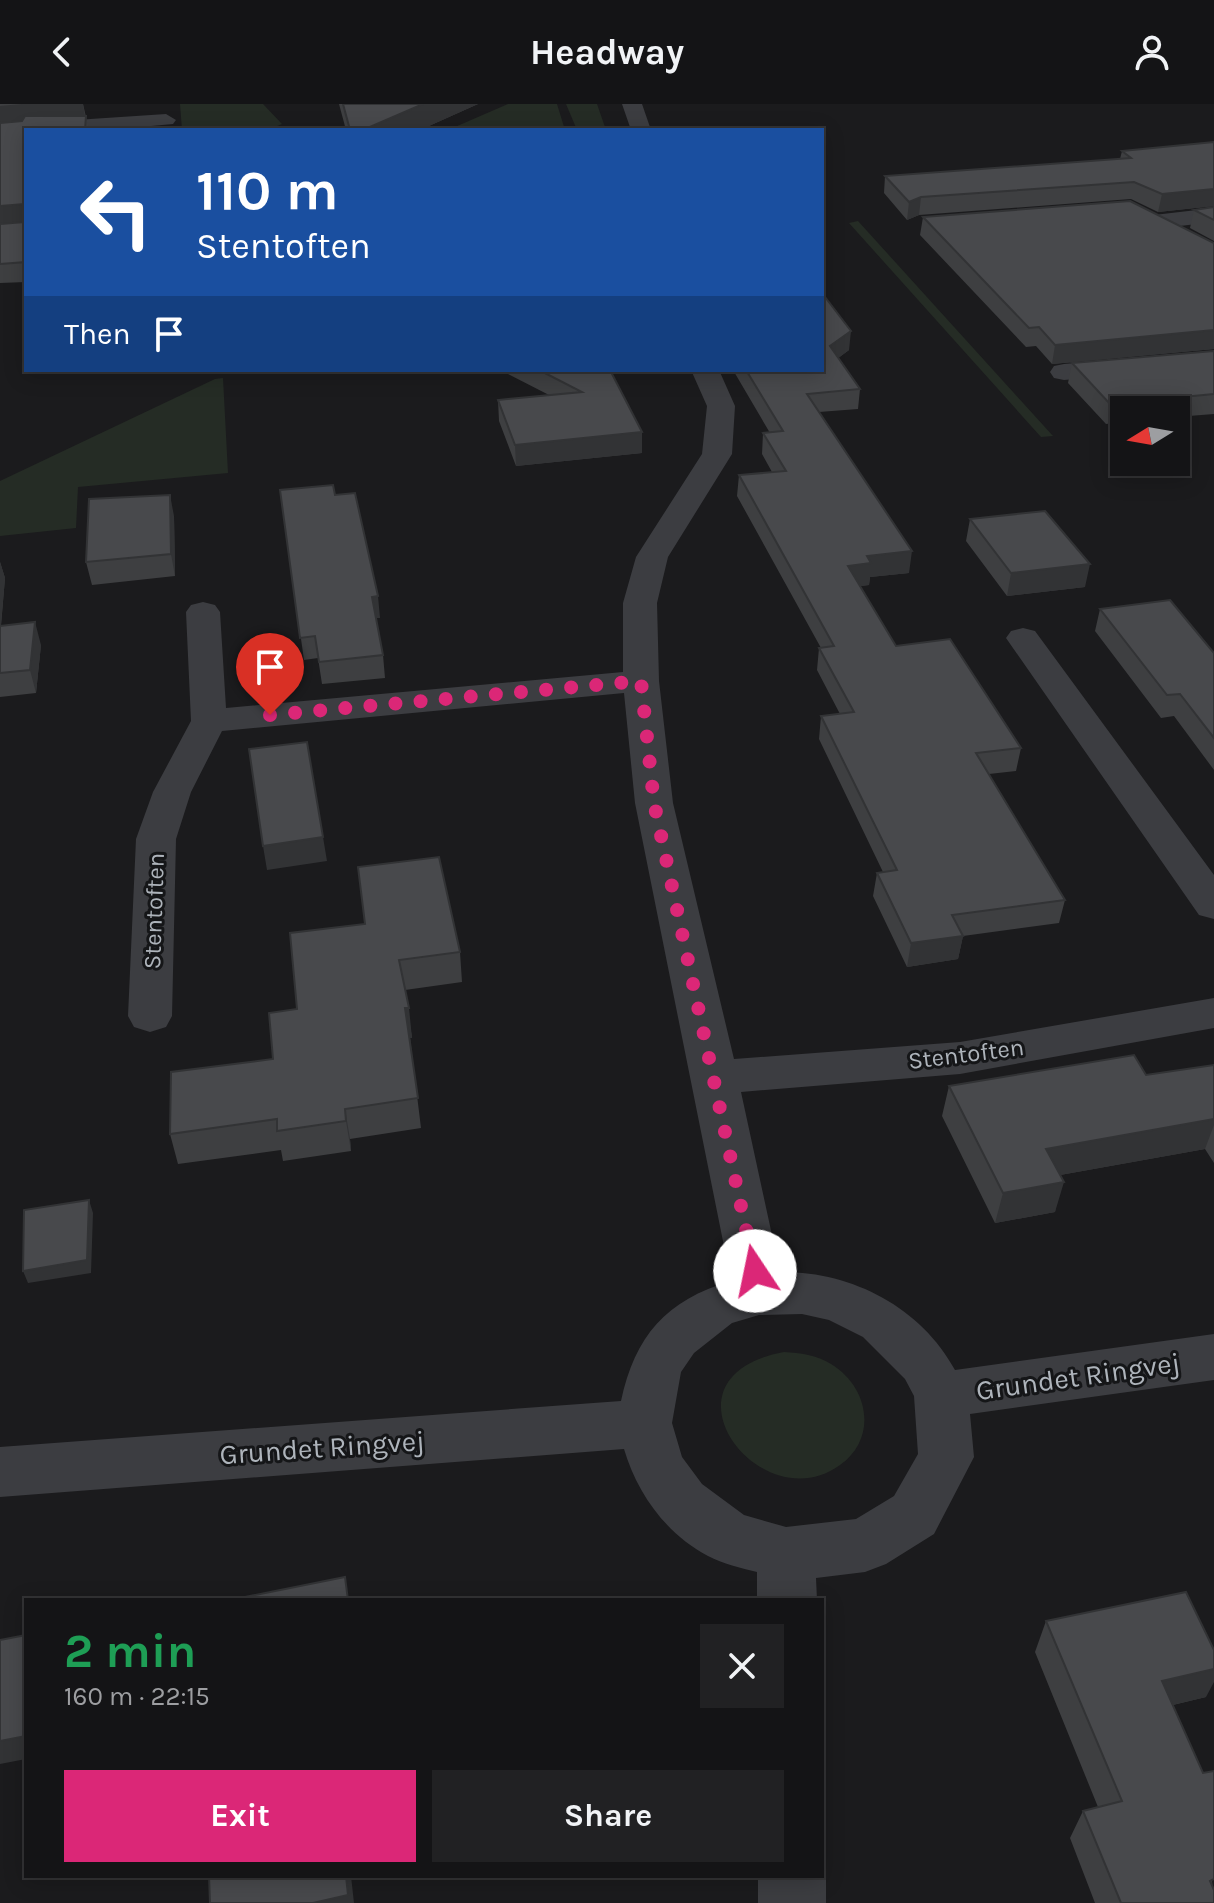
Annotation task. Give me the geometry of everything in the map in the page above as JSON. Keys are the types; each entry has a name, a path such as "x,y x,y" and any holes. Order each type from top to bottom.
{"street":[{"path":"632,104 641,128"},
{"path":"38,128 166,118"},
{"path":"0,131 24,129"},
{"path":"1131,209 1190,241"},
{"path":"1154,222 1214,215"},
{"path":"1064,372 1214,359"},
{"path":"706,372 721,406 717,454 652,557 640,603 641,681 654,803 759,1294"},
{"path":"203,612 209,721 641,681"},
{"path":"1023,638 1214,905"},
{"name":"Stentoften","path":"150,1016 156,839 172,792 209,721"},
{"name":"Stentoften","path":"715,1077 960,1058 1214,1013"},
{"path":"802,1293 827,1299 882,1322 924,1363 941,1395 946,1457 914,1515 865,1545 786,1577 682,1502 658,1469 644,1423 655,1367 675,1337 715,1307 759,1294 802,1293"},
{"name":"Grundet Ringvej","path":"941,1395 1214,1357"},
{"name":"Grundet Ringvej","path":"0,1472 644,1423"},
{"path":"792,1878 792,1903"}],"shaded area":[{"path":"180,104 263,104 282,124 273,128 182,128"},
{"path":"508,104 557,104 564,128 453,128"},
{"path":"566,104 597,104 605,128 576,128"},
{"path":"858,221 1053,436 1041,437 849,223"},
{"path":"223,378 228,473 78,487 76,528 0,536 0,481 215,379"},
{"path":"784,1352 814,1357 831,1364 854,1386 864,1413 860,1441 852,1454 840,1465 809,1478 779,1475 752,1461 732,1440 722,1414 725,1388 744,1366"}],"building":[{"path":"343,104 423,104 368,128 349,128"},
{"path":"25,116 86,116 85,128 24,128 24,204 0,206 0,123 22,121"},
{"path":"1214,142 1214,189 1162,194 1134,182 921,197 909,202 885,176 1131,158 1122,151"},
{"path":"1130,201 1214,243 1214,330 1055,345 1039,327 1029,328 923,217"},
{"path":"1214,207 1214,220 1194,210"},
{"path":"24,222 24,262 0,264 0,224"},
{"path":"824,296 851,331 830,346 860,389 807,394 912,551 867,556 871,563 848,566 896,646 950,639 1021,748 976,753 1065,900 952,915 963,936 911,943 877,873 897,870 821,716 854,712 819,648 834,646 739,475 786,471 763,433 783,431 747,372 824,372"},
{"path":"1214,351 1214,394 1110,396 1110,404 1072,363"},
{"path":"543,372 611,372 642,432 515,445 498,400 582,392"},
{"path":"333,485 335,495 355,493 378,596 372,597 383,655 319,662 315,636 300,638 280,490"},
{"path":"170,495 171,554 86,562 89,499"},
{"path":"1045,511 1090,564 1011,573 970,519"},
{"path":"1170,600 1214,653 1214,738 1180,694 1167,695 1100,609"},
{"path":"35,622 30,670 0,673 0,626"},
{"path":"307,742 323,837 263,846 249,749"},
{"path":"439,857 460,952 399,960 409,1008 405,1008 418,1098 345,1109 346,1121 277,1131 277,1119 170,1134 171,1072 273,1059 269,1013 297,1009 290,933 365,924 358,867"},
{"path":"1134,1055 1146,1075 1214,1065 1214,1119 1046,1149 1064,1182 1003,1193 949,1086"},
{"path":"89,1200 87,1260 23,1271 24,1210"},
{"path":"345,1577 348,1598 240,1598"},
{"path":"1186,1592 1214,1650 1214,1669 1162,1681 1203,1773 1214,1771 1214,1879 1210,1881 1214,1903 1121,1903 1083,1811 1122,1801 1046,1621"},
{"path":"24,1635 24,1736 0,1741 0,1640"},
{"path":"209,1878 346,1878 348,1895 313,1903 210,1903"}],"route":[{"path":"270,715 641,681 654,803 755,1271"}]}
